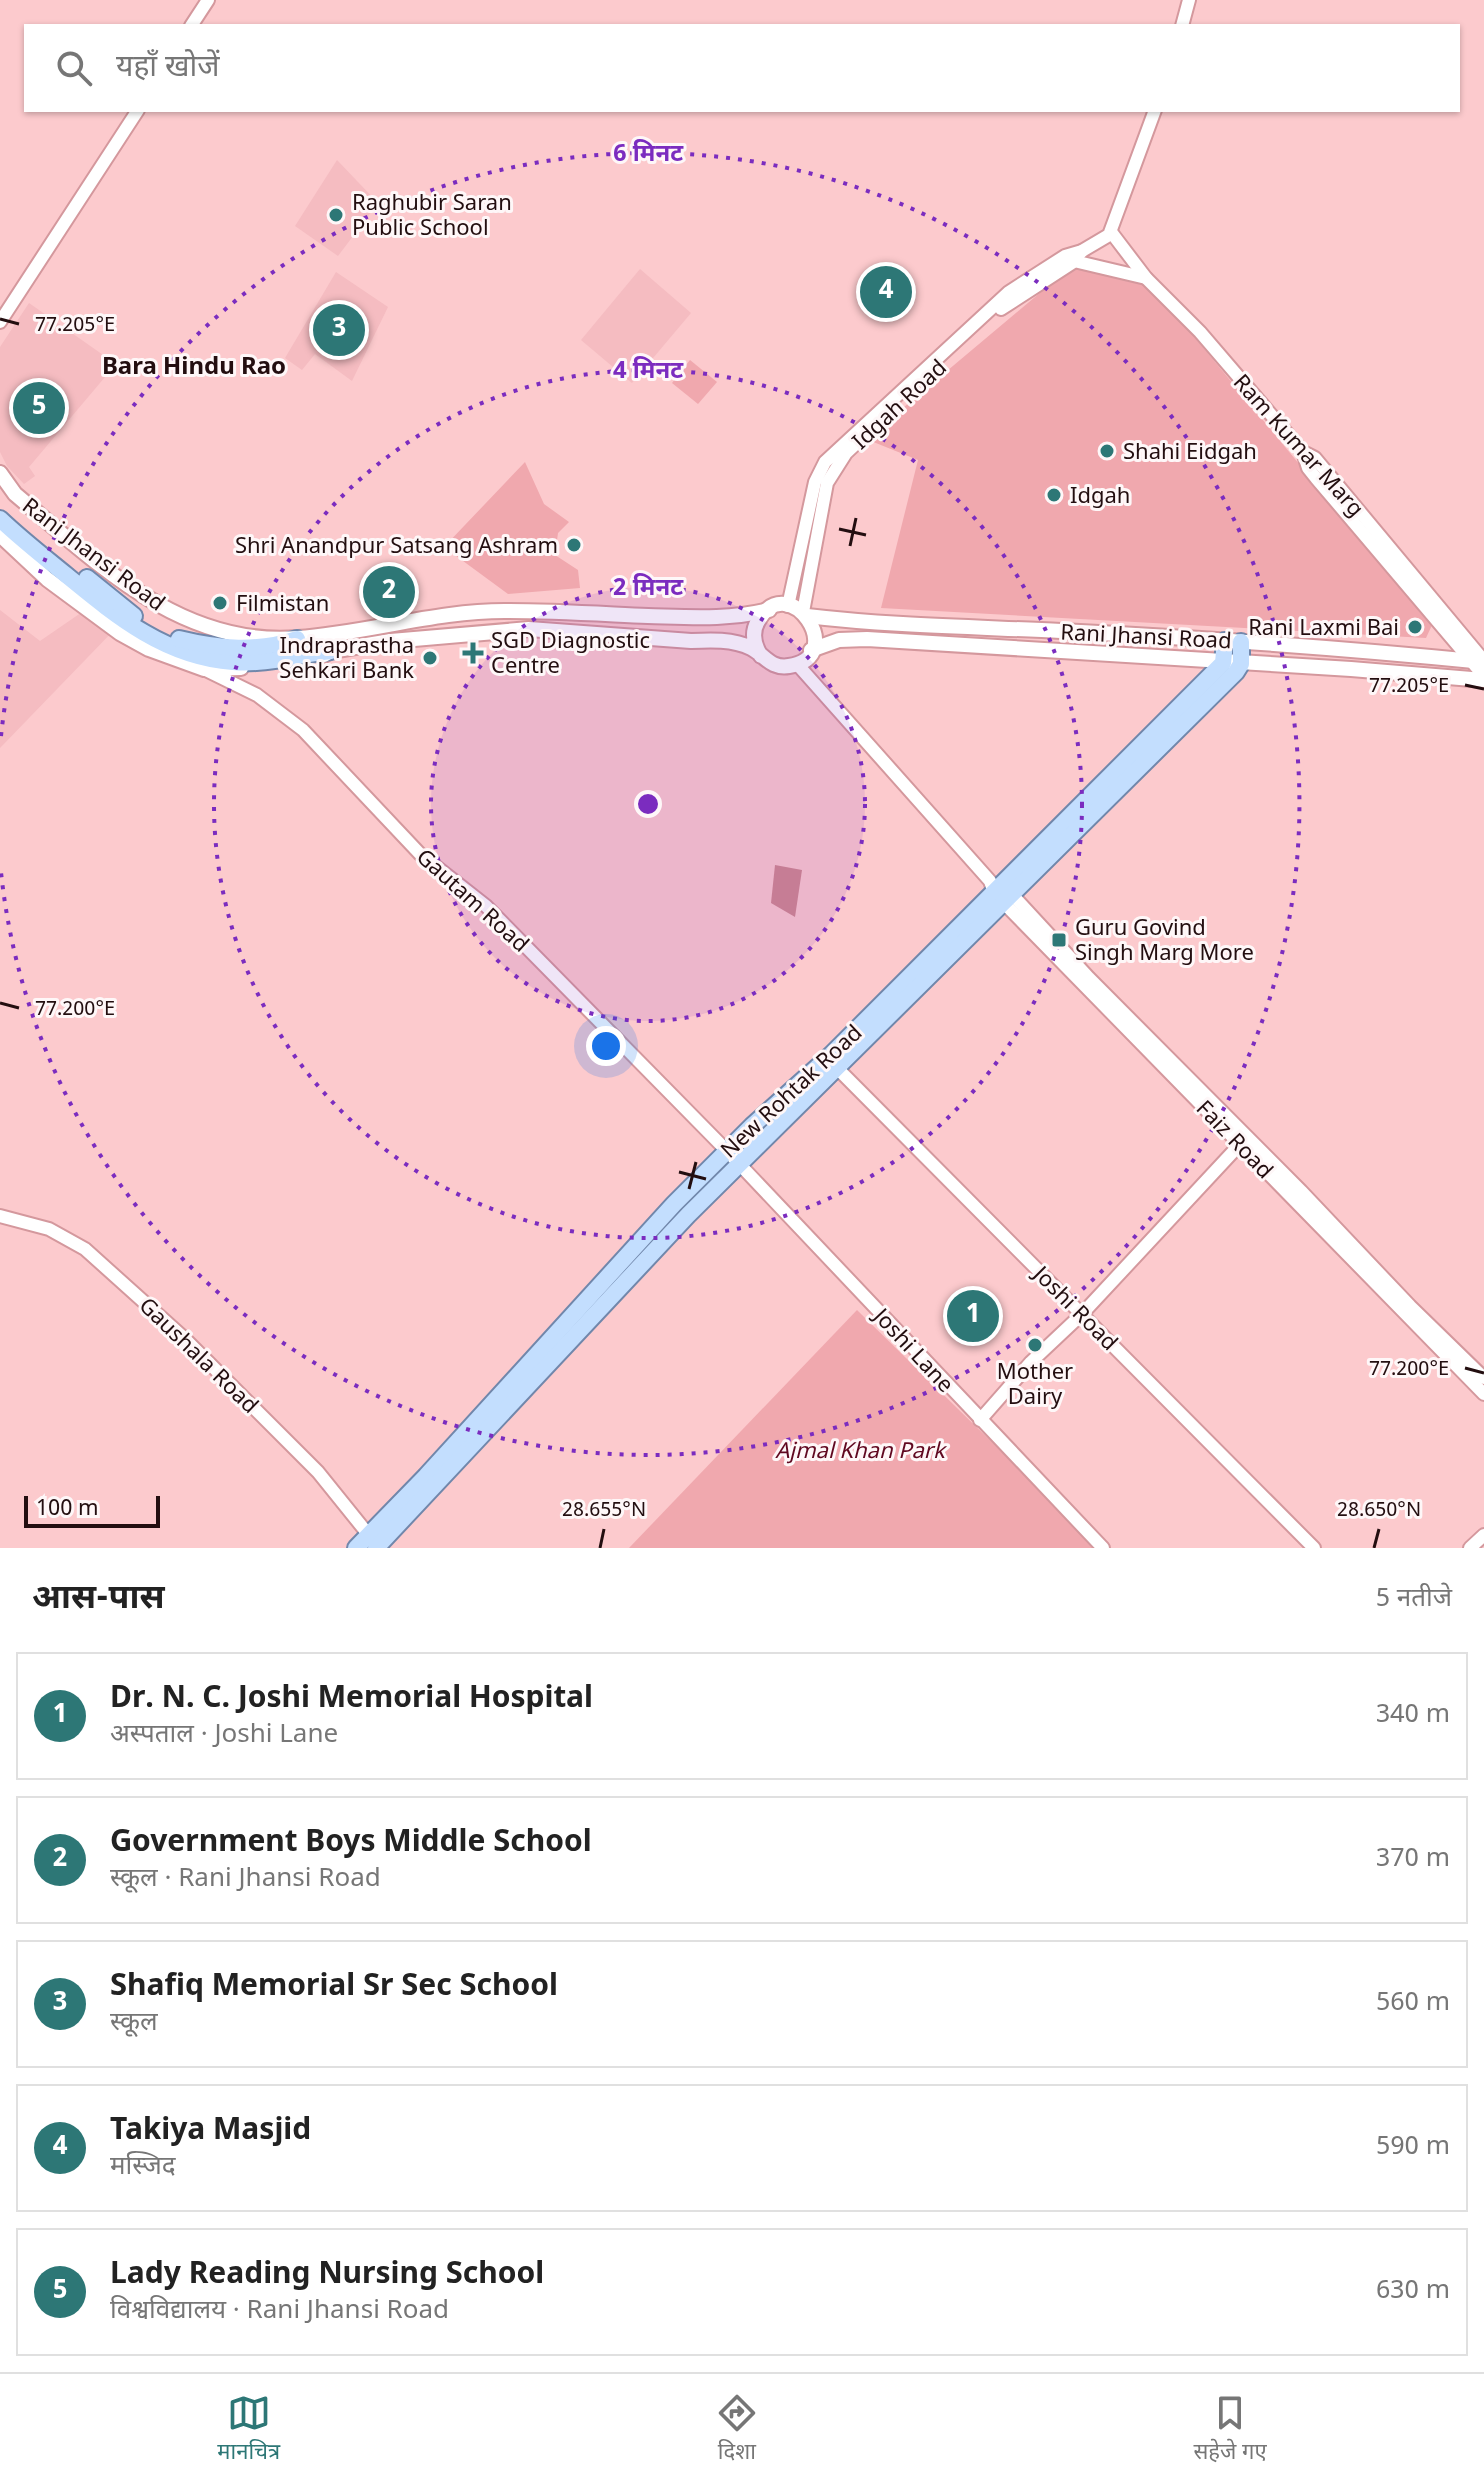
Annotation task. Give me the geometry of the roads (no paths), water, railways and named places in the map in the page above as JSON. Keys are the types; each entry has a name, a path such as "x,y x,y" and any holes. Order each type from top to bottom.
{"main road":[{"name":"Rani Jhansi Road","path":"0,473 15,494 32,509 146,598 202,627 239,635 297,639 504,611 720,619 769,610"},
{"path":"0,505 142,628 205,645 258,649 297,639"},
{"path":"0,519 102,605 178,650 233,662 269,661 331,651"},
{"name":"Rani Jhansi Road","path":"0,535 47,579 120,633 149,649 204,669 280,666 310,660 331,651 396,641 529,629 691,641 718,640 751,648 761,656"},
{"path":"788,606 805,614 814,631 811,650 797,664 780,667 761,656 755,644 754,631 759,619 769,610 788,606"},
{"name":"Rani Jhansi Road","path":"805,614 867,623 1233,641 1480,661"},
{"name":"Rani Jhansi Road","path":"811,650 839,640 867,639 1484,678"},
{"path":"1223,663 1233,641"},
{"path":"1233,641 1241,664"},
{"name":"New Rohtak Road","path":"376,1544 436,1466 674,1204 1000,891 1223,663"},
{"name":"New Rohtak Road","path":"356,1548 376,1544 688,1215 838,1069 1000,891 1207,701 1241,664"}],"street":[{"path":"192,24 208,0"},
{"path":"1183,24 1189,0"},
{"path":"0,322 137,112"},
{"path":"1078,256 1108,235 1154,112"},
{"name":"Ram Kumar Marg","path":"1108,235 1200,332 1303,452 1308,468 1316,478 1480,661 1484,678"},
{"path":"788,606 815,482 825,462 1009,292 1065,256 1078,256 1146,278"},
{"name":"Idgah Road","path":"805,614 825,491 834,468 846,453 997,312 1078,256"},
{"path":"797,664 1000,891 1089,978 1243,1141 1484,1378"},
{"name":"Gautam Road","path":"204,669 257,695 303,730 420,854 486,906 727,1151"},
{"name":"Joshi Road","path":"838,1069 1314,1548"},
{"path":"980,1420 1031,1362 1082,1314 1243,1141"},
{"name":"Faiz Road","path":"1243,1141 1484,1394"},
{"name":"Joshi Lane","path":"727,1151 1103,1548"},
{"name":"Gaushala Road","path":"0,1216 49,1229 85,1249 184,1338 318,1472 376,1544"},
{"path":"1470,1548 1484,1535"}],"place":[{"name":"Raghubir Saran Public School","path":"336,215"},
{"name":"Takiya Masjid","path":"886,292"},
{"name":"Shafiq Memorial Sr Sec School","path":"339,330"},
{"name":"Lady Reading Nursing School","path":"39,408"},
{"name":"Shahi Eidgah","path":"1107,451"},
{"name":"Idgah","path":"1054,495"},
{"name":"Shri Anandpur Satsang Ashram","path":"574,545"},
{"name":"Government Boys Middle School","path":"389,592"},
{"name":"Filmistan","path":"220,603"},
{"name":"Rani Laxmi Bai","path":"1415,627"},
{"name":"SGD Diagnostic Centre","path":"473,653"},
{"name":"Indraprastha Sehkari Bank","path":"430,658"},
{"name":"Guru Govind Singh Marg More","path":"1059,940"},
{"name":"Dr. N. C. Joshi Memorial Hospital","path":"973,1316"},
{"name":"Mother Dairy","path":"1035,1345"}],"district":[{"name":"Bara Hindu Rao","path":"194,366"}],"park label":[{"name":"Ajmal Khan Park","path":"860,1450"}]}
